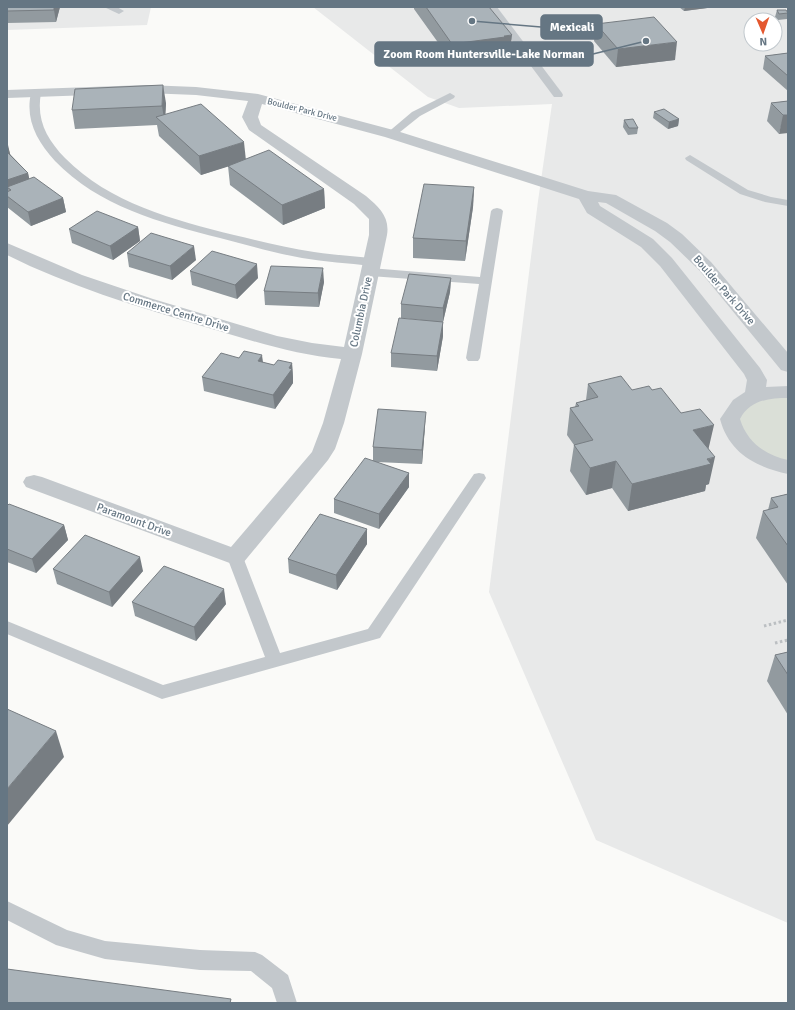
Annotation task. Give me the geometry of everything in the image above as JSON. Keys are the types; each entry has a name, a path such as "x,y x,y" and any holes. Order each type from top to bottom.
{"street":[{"name":"Boulder Park Drive","path":"7,94 146,89 196,91 258,98 391,134 586,196 610,199 661,227 676,238 705,266 788,366"},
{"name":"Columbia Drive","path":"235,557 321,455 327,443 352,354 379,234 378,221 374,213 360,200 254,127 250,117 258,98"},
{"path":"586,196 593,209 647,243 666,262 753,372 757,380 754,395"},
{"name":"Commerce Centre Drive","path":"7,248 25,258 73,278 134,299 283,344 306,349 352,354"},
{"path":"788,392 773,392 754,395 741,402 730,419 731,426 737,439 749,451 767,461 788,467"},
{"name":"Paramount Drive","path":"34,482 235,557"}],"lane":[{"path":"109,7 119,11"},
{"path":"492,7 558,94"},
{"path":"36,93 33,111 37,127 48,146 75,174 87,183 120,202 169,221 276,249 371,267 486,281"},
{"path":"391,134 416,114 450,96"},
{"path":"690,158 744,192 769,200 788,203"},
{"path":"473,358 497,211"},
{"path":"7,626 162,692 374,634 479,478"},
{"path":"235,557 275,661"},
{"path":"7,910 63,938 105,950 200,960 254,962 281,982 286,1003"}],"path":[{"path":"764,626 788,620"},
{"path":"775,644 788,640"}],"shaded area":[{"path":"7,7 151,7 147,25 7,30"},
{"path":"313,7 788,7 788,923 596,840 489,592 538,201 552,104 459,108 428,97"},
{"path":"788,392 788,467 749,451 733,413 741,402"}],"building":[{"path":"7,7 54,7 54,10 7,11"},
{"path":"426,7 489,7 512,35 452,44"},
{"path":"777,10 786,10 788,13 783,14 783,12 778,12"},
{"path":"654,17 677,42 618,49 596,24"},
{"path":"788,53 788,76 765,56"},
{"path":"163,85 162,106 72,110 75,89"},
{"path":"788,101 788,115 783,115 771,103"},
{"path":"201,104 244,142 199,156 156,117"},
{"path":"664,109 679,119 669,122 654,112"},
{"path":"633,119 638,128 629,128 624,120"},
{"path":"269,150 324,189 282,205 228,166"},
{"path":"7,152 28,173 7,180"},
{"path":"34,177 63,198 28,212 7,196 7,192 11,190 7,187"},
{"path":"424,184 474,187 466,241 413,238"},
{"path":"97,211 138,227 110,246 69,229"},
{"path":"151,233 194,246 170,266 127,253"},
{"path":"212,251 257,264 235,285 190,271"},
{"path":"271,266 323,268 318,293 264,291"},
{"path":"409,274 451,278 443,308 401,304"},
{"path":"399,318 443,322 437,356 391,353"},
{"path":"244,351 262,355 258,361 274,365 278,360 292,363 289,368 292,369 273,395 202,377 221,353 239,358"},
{"path":"621,376 632,390 649,386 652,390 661,388 681,413 700,409 714,425 693,430 715,457 707,459 711,464 632,484 616,461 590,468 574,445 593,440 570,408 579,406 576,403 598,397 588,384"},
{"path":"378,409 426,412 422,450 373,447"},
{"path":"365,458 409,473 379,514 334,499"},
{"path":"788,494 788,546 763,511 778,507 771,498"},
{"path":"9,504 64,525 32,559 7,549 7,506"},
{"path":"320,514 367,529 336,575 288,559"},
{"path":"85,535 140,557 109,592 53,569"},
{"path":"164,566 224,589 194,627 132,602"},
{"path":"788,652 788,675 775,655"},
{"path":"7,709 56,731 7,789"},
{"path":"7,969 231,999 230,1003 7,1003"}],"place":[{"name":"Mexicali","path":"472,21"},
{"name":"Zoom Room Huntersville-Lake Norman","path":"646,41"}]}
